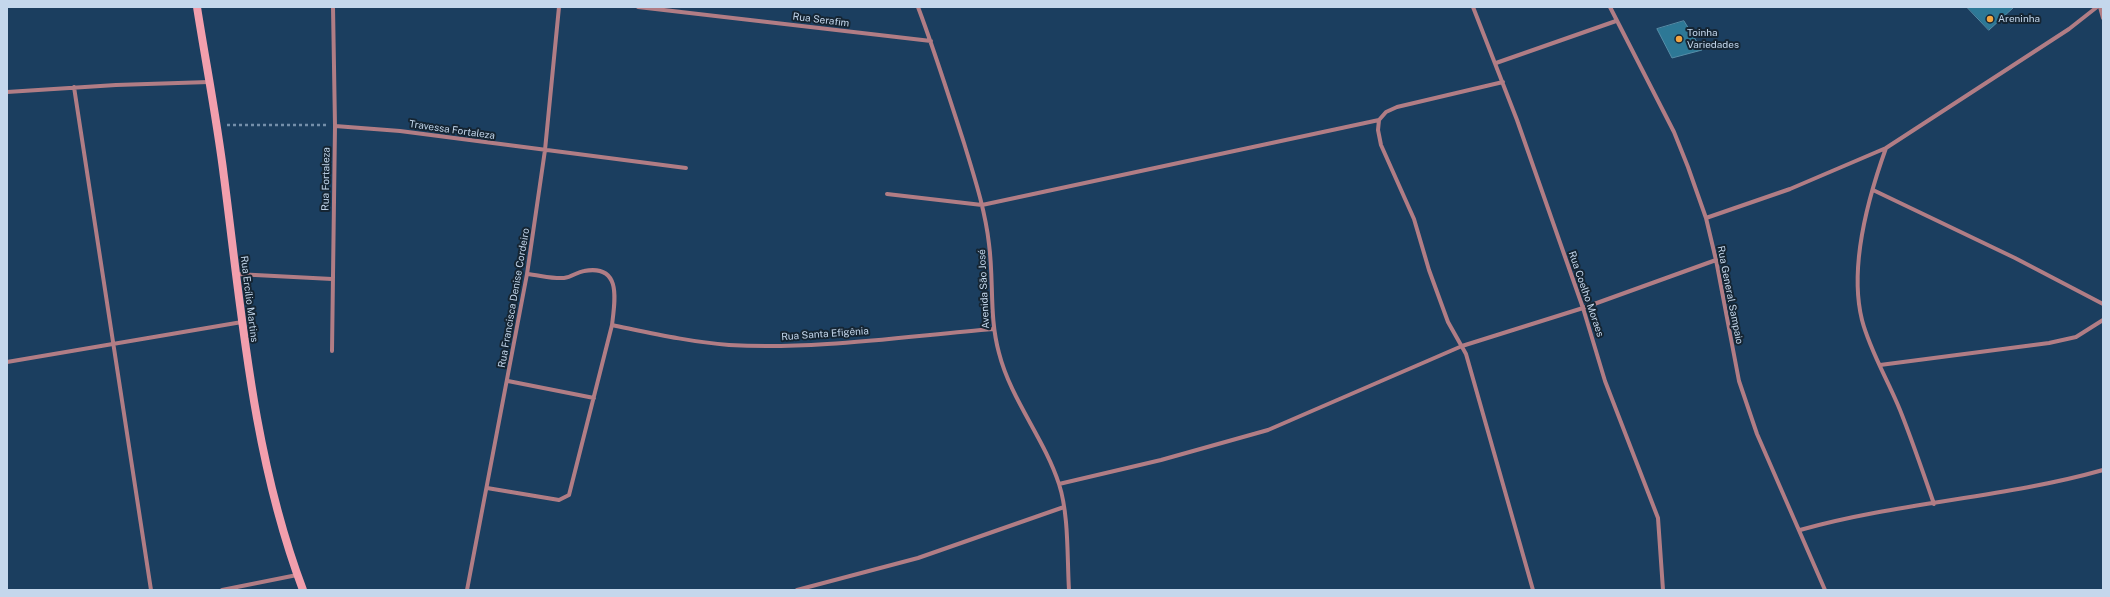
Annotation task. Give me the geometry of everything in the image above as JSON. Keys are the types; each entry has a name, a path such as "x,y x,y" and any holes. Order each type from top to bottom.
{"street":[{"name":"Rua Ercílio Martins","path":"197,7 216,125 242,322 262,448 297,575 303,590"},
{"name":"Rua Fortaleza","path":"332,351 334,126 333,7"},
{"name":"Rua Francisca Denise Cordeiro","path":"467,590 508,381 527,274 545,150 559,7"},
{"name":"Rua Serafim","path":"638,7 931,41"},
{"name":"Avenida São José","path":"918,7 931,41 982,204 989,244 993,328 1005,373 1035,429 1059,484 1064,507 1069,590"},
{"name":"Rua Coelho Moraes","path":"1473,7 1496,63 1584,308 1605,381 1658,518 1663,590"},
{"name":"Rua General Sampaio","path":"1610,7 1674,132 1706,218 1716,260 1739,381 1757,434 1825,590"},
{"path":"1706,218 1790,190 1886,148 2069,29 2097,7"},
{"path":"2100,7 2103,18"},
{"path":"1496,63 1616,20"},
{"path":"7,92 74,87 209,82"},
{"path":"1503,82 1397,107 1386,112 1379,120 1378,130 1381,145 1414,219 1429,270 1448,322 1462,346 1533,590"},
{"path":"74,87 151,590"},
{"path":"887,194 982,204 1379,120"},
{"name":"Travessa Fortaleza","path":"334,126 400,131 686,168"},
{"path":"1886,148 1873,190 1861,240 1858,279 1862,320 1905,423 1934,504"},
{"path":"1873,190 2015,258 2103,304"},
{"path":"1059,484 1169,458 1268,430 1462,346 1584,308 1716,260"},
{"path":"487,488 559,500 565,499 572,487 612,325 614,286 612,278 608,274 589,270 582,271 571,277 560,278 527,274"},
{"path":"236,274 332,279"},
{"path":"1880,365 2049,343 2076,337 2103,320"},
{"path":"7,362 242,322"},
{"name":"Rua Santa Efigênia","path":"612,325 728,345 764,346 852,341 993,328"},
{"path":"508,381 594,398"},
{"path":"1800,530 1857,516 2016,489 2103,470"},
{"path":"797,590 918,558 1064,507"},
{"path":"222,590 297,575"}],"path":[{"path":"216,125 334,126"}],"building":[{"name":"Areninha","path":"1967,7 2014,7 1989,30"},
{"name":"Toinha Variedades","path":"1684,21 1702,50 1672,58 1657,29"}],"place":[{"name":"Areninha","path":"1990,19"},
{"name":"Toinha Variedades","path":"1679,39"}]}
